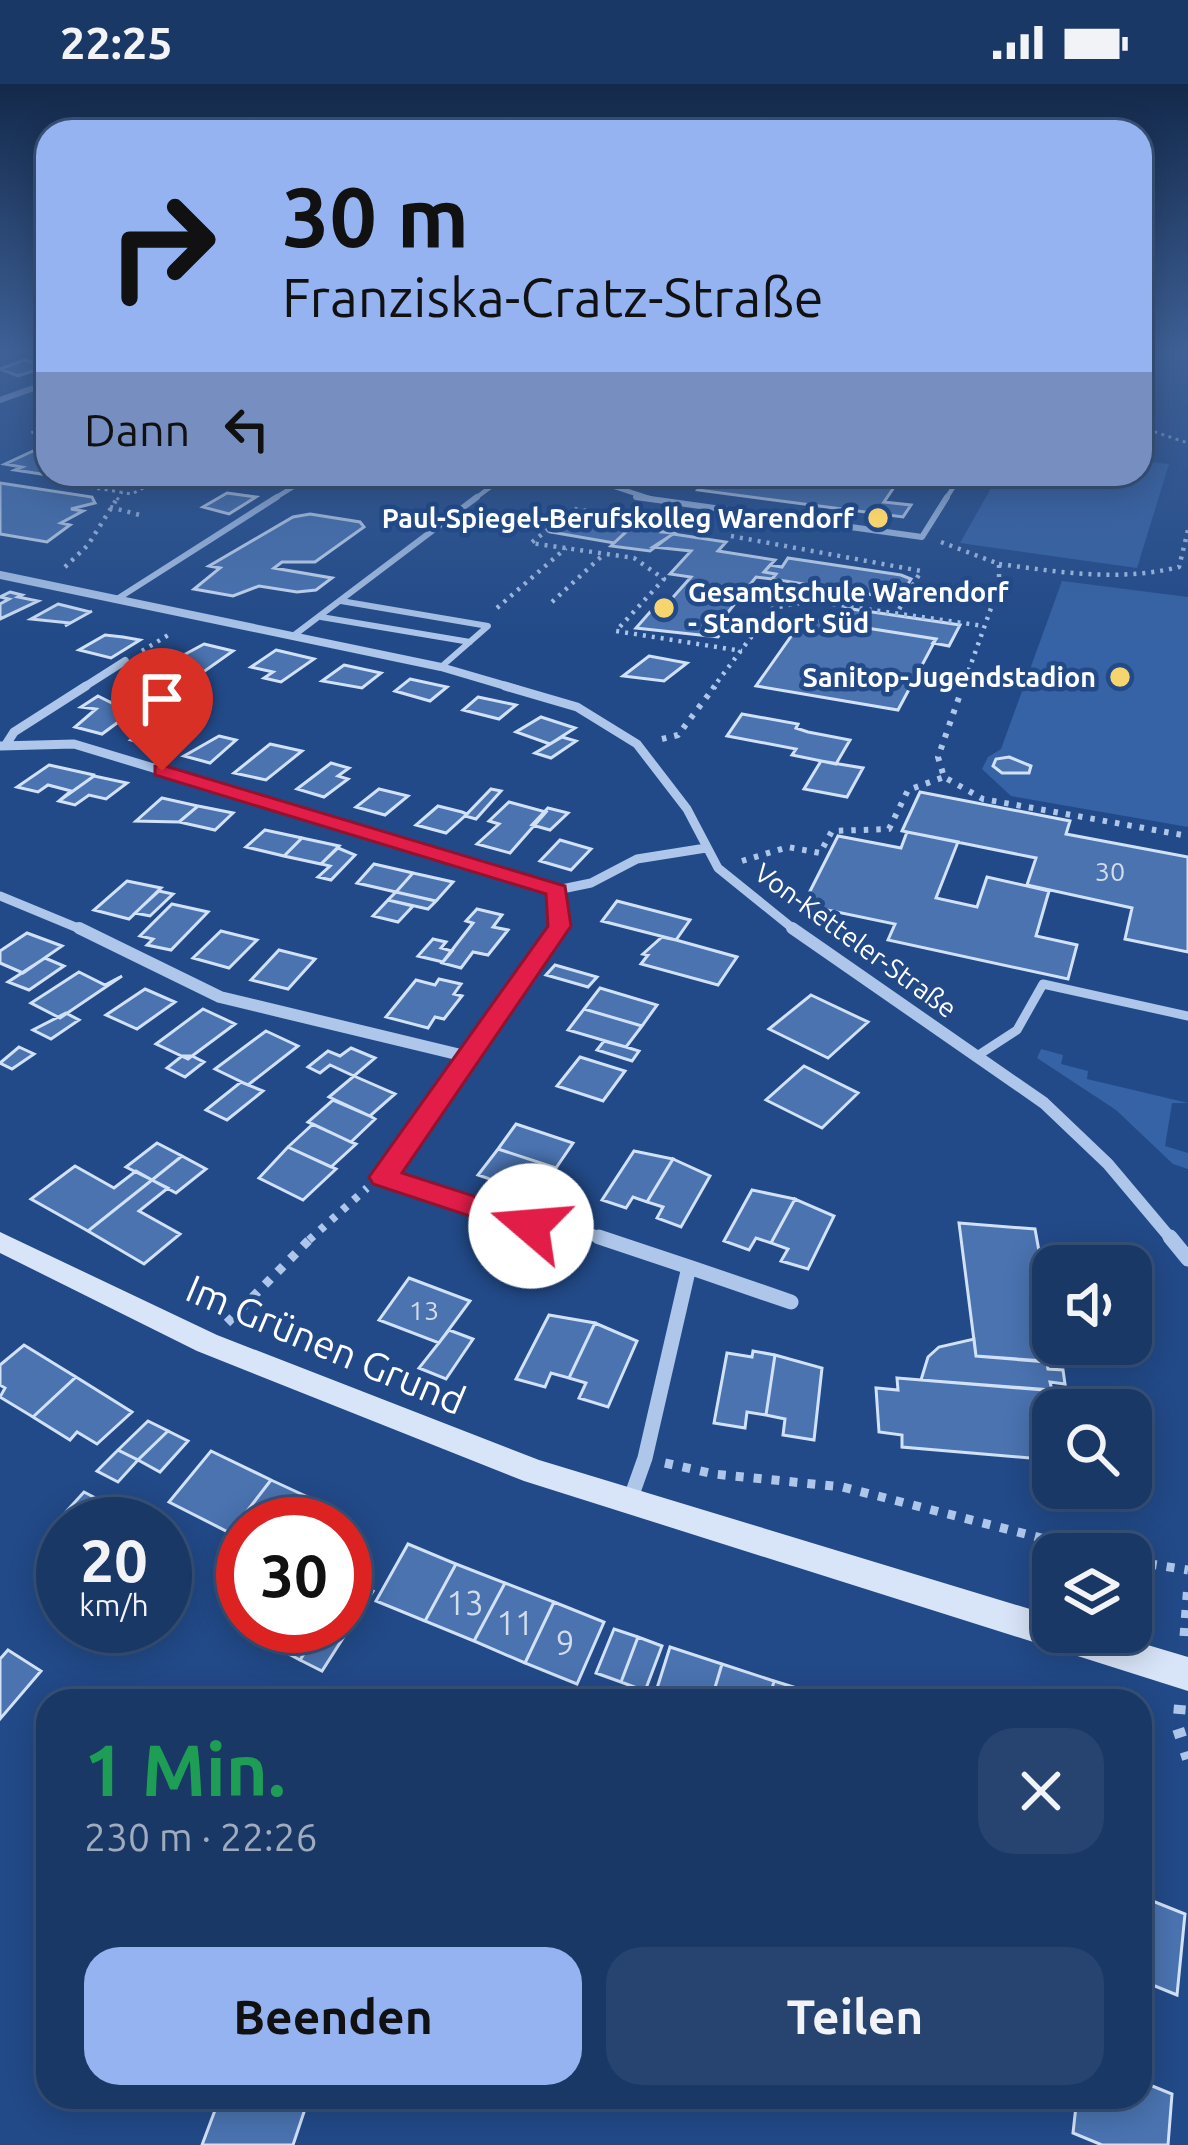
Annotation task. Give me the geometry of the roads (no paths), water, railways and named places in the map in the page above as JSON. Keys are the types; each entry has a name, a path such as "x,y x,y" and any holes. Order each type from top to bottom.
{"street":[{"name":"Von-Ketteler-Straße","path":"0,574 441,667 577,706 637,744 687,809 718,868 800,934 1074,1129 1186,1251"},
{"path":"3,746 14,732 125,661"},
{"path":"3,746 74,744 557,890 591,883 637,859 706,848"},
{"path":"531,1226 383,1177 560,926 557,890"},
{"path":"0,896 51,914 220,997 465,1056"},
{"path":"586,1233 791,1302"},
{"name":"Im Grünen Grund","path":"0,1241 207,1343 441,1438 628,1504 1185,1673"},
{"path":"628,1504 645,1457 688,1267"}],"lane":[{"path":"118,599 295,486"},
{"path":"293,636 492,486"},
{"path":"611,486 637,498 922,536 954,486"},
{"path":"341,601 488,626 441,667"},
{"path":"320,617 470,642"},
{"path":"977,1056 1017,1030 1043,984 1188,1016"}],"place":[{"name":"Paul-Spiegel-Berufskolleg Warendorf","path":"878,518"},
{"name":"Gesamtschule Warendorf - Standort Süd","path":"664,608"},
{"name":"Sanitop-Jugendstadion","path":"1120,677"}]}
